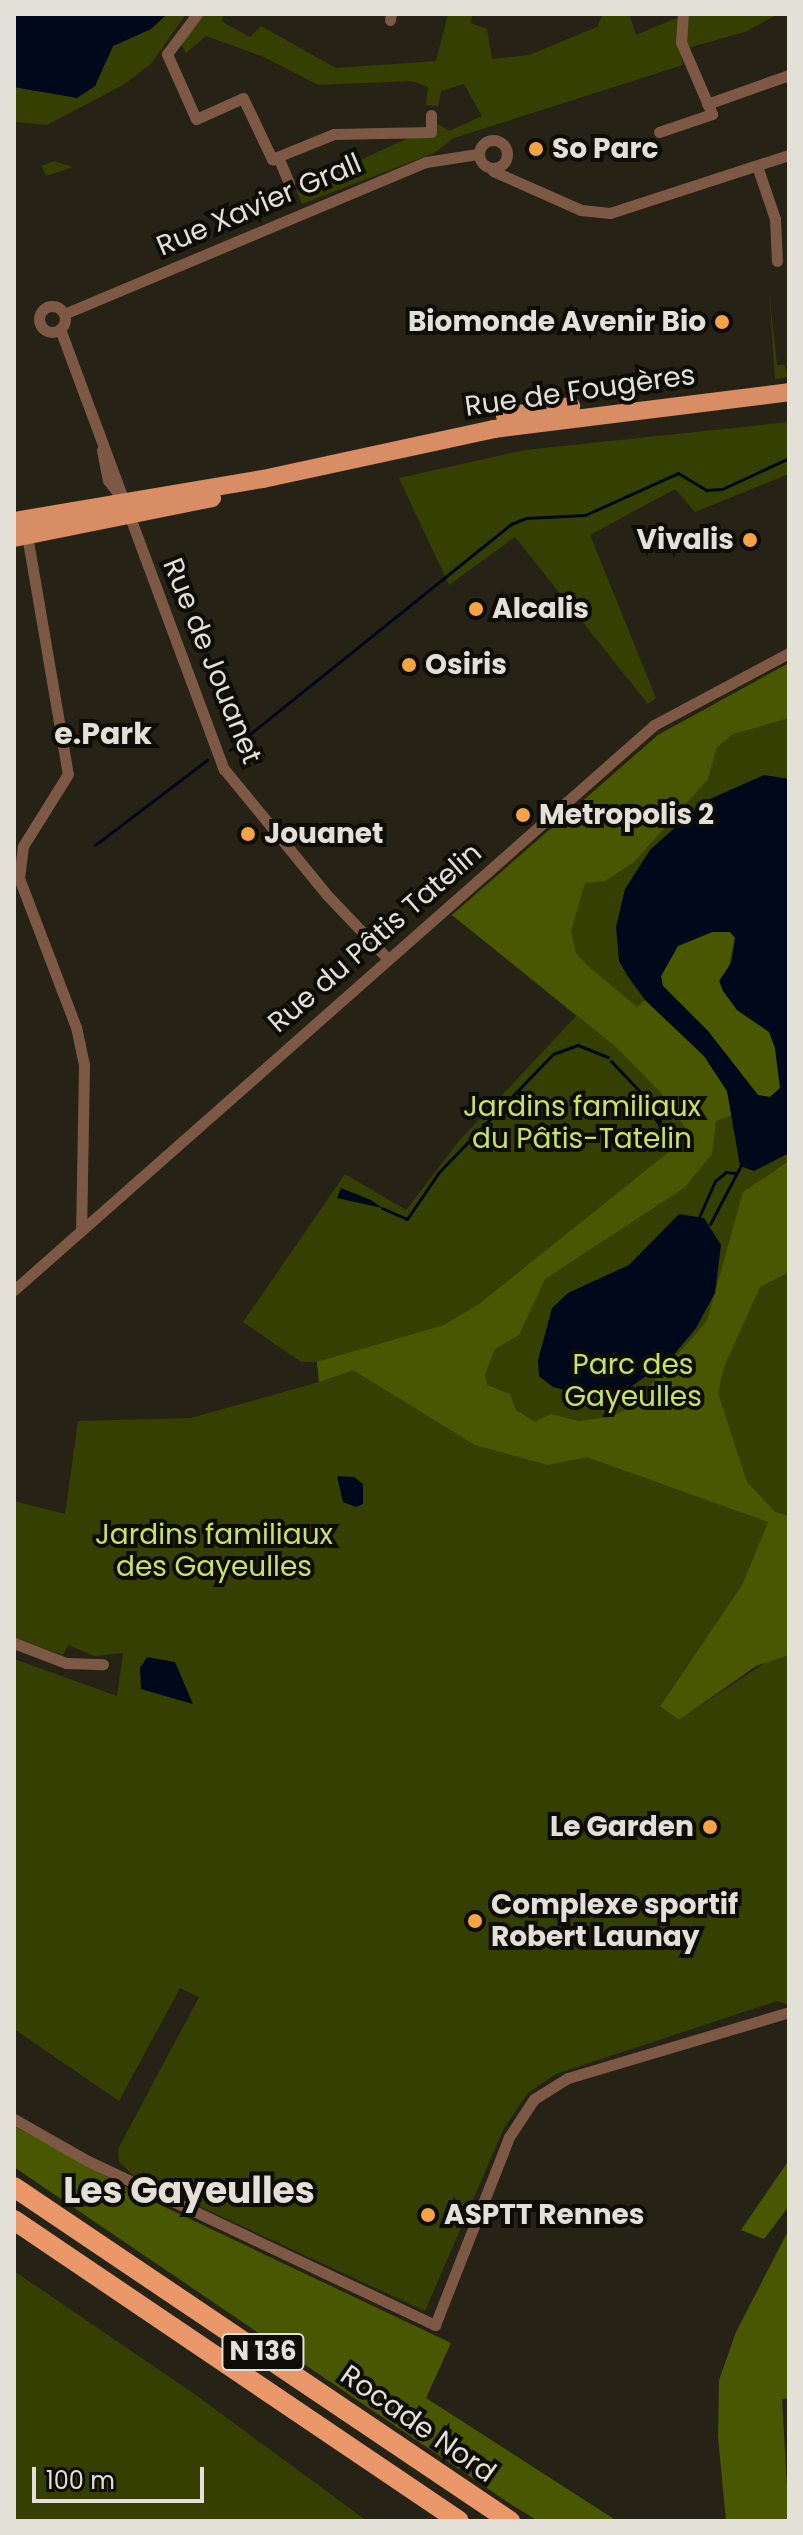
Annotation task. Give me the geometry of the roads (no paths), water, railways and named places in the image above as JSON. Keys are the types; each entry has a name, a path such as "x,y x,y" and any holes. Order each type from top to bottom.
{"highway":[{"name":"Rocade Nord","path":"14,2187 510,2521"},
{"name":"Rocade Nord","path":"14,2220 459,2521"}],"main road":[{"name":"Rue de Fougères","path":"127,508 406,445 536,410 789,392"},
{"path":"14,521 127,508"},
{"path":"21,537 127,508"}],"street":[{"path":"197,14 167,54 196,119 243,98 272,159 334,134 431,132 431,115"},
{"path":"659,132 712,114 681,42 683,14"},
{"path":"707,104 789,75"},
{"name":"Rue Xavier Grall","path":"54,331 39,320 43,310 54,307 64,314 426,162 477,154 491,139 499,142 510,157"},
{"path":"477,154 493,171 581,210 610,213 789,155"},
{"path":"278,157 289,183"},
{"path":"493,171 510,157 525,185"},
{"path":"757,166 775,219 777,261"},
{"path":"54,331 64,314"},
{"name":"Rue de Jouanet","path":"54,331 66,354 102,450 108,480 127,508 224,769 328,896 388,959"},
{"path":"21,537 68,774 23,846 19,878 76,1027 84,1065 81,1229"},
{"name":"Rue du Pâtis Tatelin","path":"14,1290 654,725 789,653"},
{"path":"14,1643 66,1663 103,1664"},
{"path":"14,2119 88,2161 435,2325 509,2137 534,2099 568,2078 789,2012"}],"water":[{"path":"14,14 167,14 151,29 113,46 95,86 77,98 14,87"},
{"path":"764,775 789,779 789,1153 754,1171 740,1166 727,1091 704,1056 645,1000 619,961 616,927 625,889 650,850 703,802","holes":["712,932 730,932 735,938 731,963 719,981 737,1010 769,1032 775,1048 780,1088 770,1097 758,1095 708,1031 663,986 661,976 678,946"]},
{"path":"649,1100 663,1113 661,1129 647,1110"},
{"path":"341,1188 371,1200 382,1208 337,1198"},
{"path":"679,1214 704,1218 721,1245 715,1293 696,1328 672,1357 624,1392 588,1396 553,1387 539,1376 538,1360 552,1308 568,1293 629,1265"},
{"path":"337,1476 354,1477 363,1484 363,1504 356,1507 343,1502"},
{"path":"147,1657 175,1662 193,1704 141,1689 140,1668"}],"waterway":[{"path":"230,750 511,524 526,518 585,515 678,473 706,490 722,489 789,458"},
{"path":"95,845 207,760"},
{"path":"382,1208 407,1219 439,1172 553,1054 578,1045 608,1057"},
{"path":"611,1061 647,1099"},
{"path":"710,1224 741,1165"},
{"path":"699,1217 715,1181 726,1172 735,1173"}],"place":[{"name":"So Parc","path":"536,149"},
{"name":"Biomonde Avenir Bio","path":"722,322"},
{"name":"Vivalis","path":"750,540"},
{"name":"Alcalis","path":"476,609"},
{"name":"Osiris","path":"409,665"},
{"name":"Metropolis 2","path":"523,815"},
{"name":"Jouanet","path":"248,834"},
{"name":"Le Garden","path":"710,1827"},
{"name":"Complexe sportif Robert Launay","path":"475,1921"},
{"name":"ASPTT Rennes","path":"428,2215"}],"district":[{"name":"e.Park","path":"103,734"},
{"name":"Les Gayeulles","path":"189,2191"}],"park label":[{"name":"Jardins familiaux du Pâtis-Tatelin","path":"582,1123"},
{"name":"Parc des Gayeulles","path":"633,1381"},
{"name":"Jardins familiaux des Gayeulles","path":"214,1551"}]}
